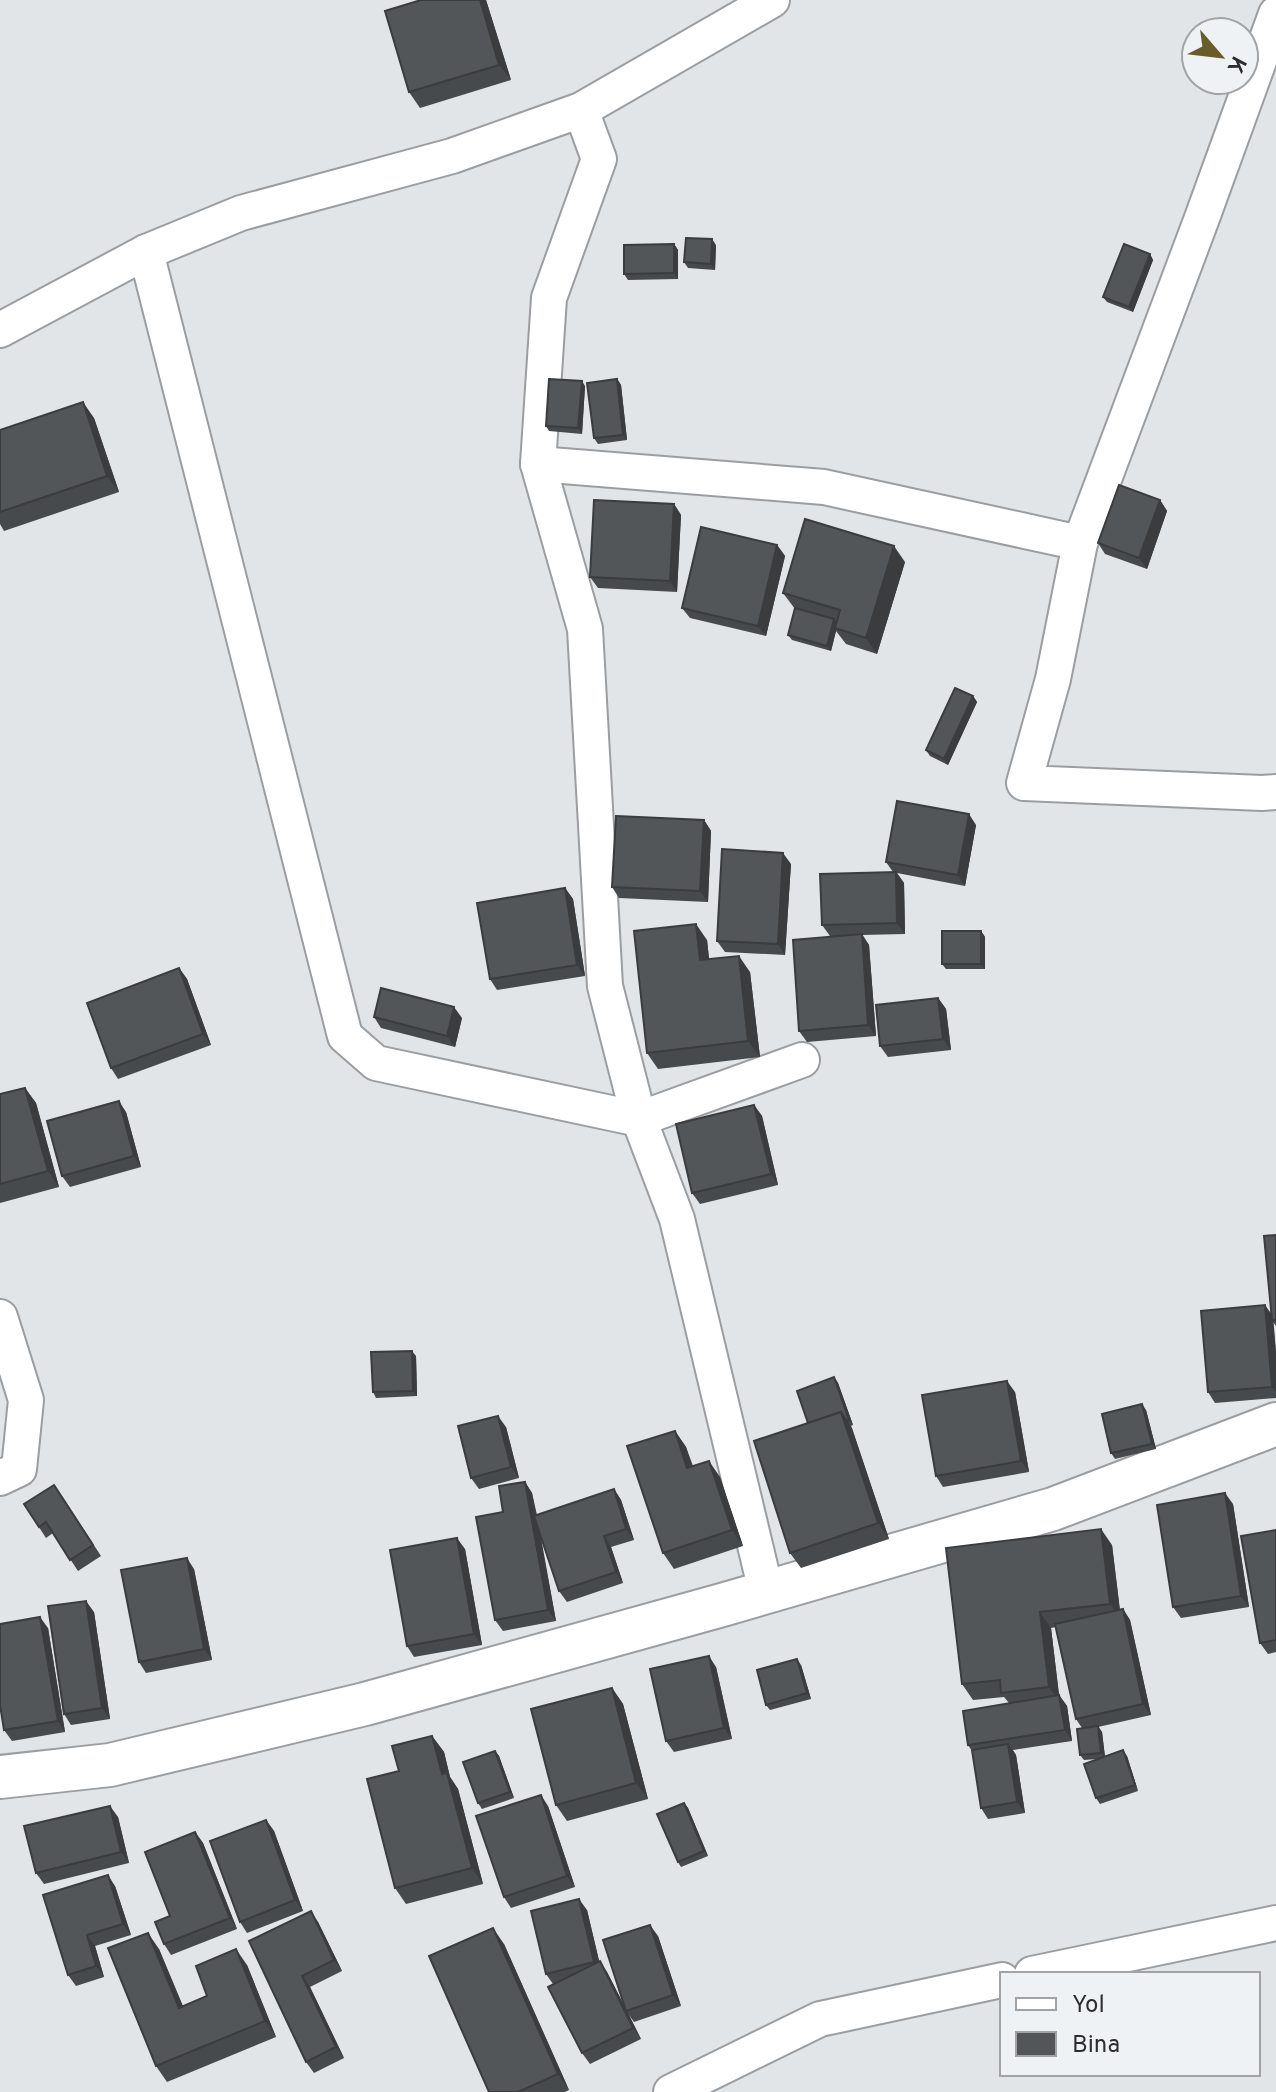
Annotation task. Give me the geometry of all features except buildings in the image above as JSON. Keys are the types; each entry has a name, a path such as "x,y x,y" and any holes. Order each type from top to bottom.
{"street":[{"path":"0,330 146,252 241,213 452,156 581,110 772,0"},
{"path":"1276,14 1080,543 1053,679 1024,783 1276,792"},
{"path":"581,110 599,159 549,298 538,464 585,629 605,986 639,1119 677,1219 766,1591"},
{"path":"146,252 345,1036 376,1063 639,1119 802,1060"},
{"path":"538,464 824,487 1080,543"},
{"path":"0,1317 26,1400 19,1469 0,1478"},
{"path":"0,1777 110,1765 365,1704 1053,1509 1276,1424"},
{"path":"1042,1972 1276,1923"},
{"path":"671,2092 820,2019 1000,1980"}]}
